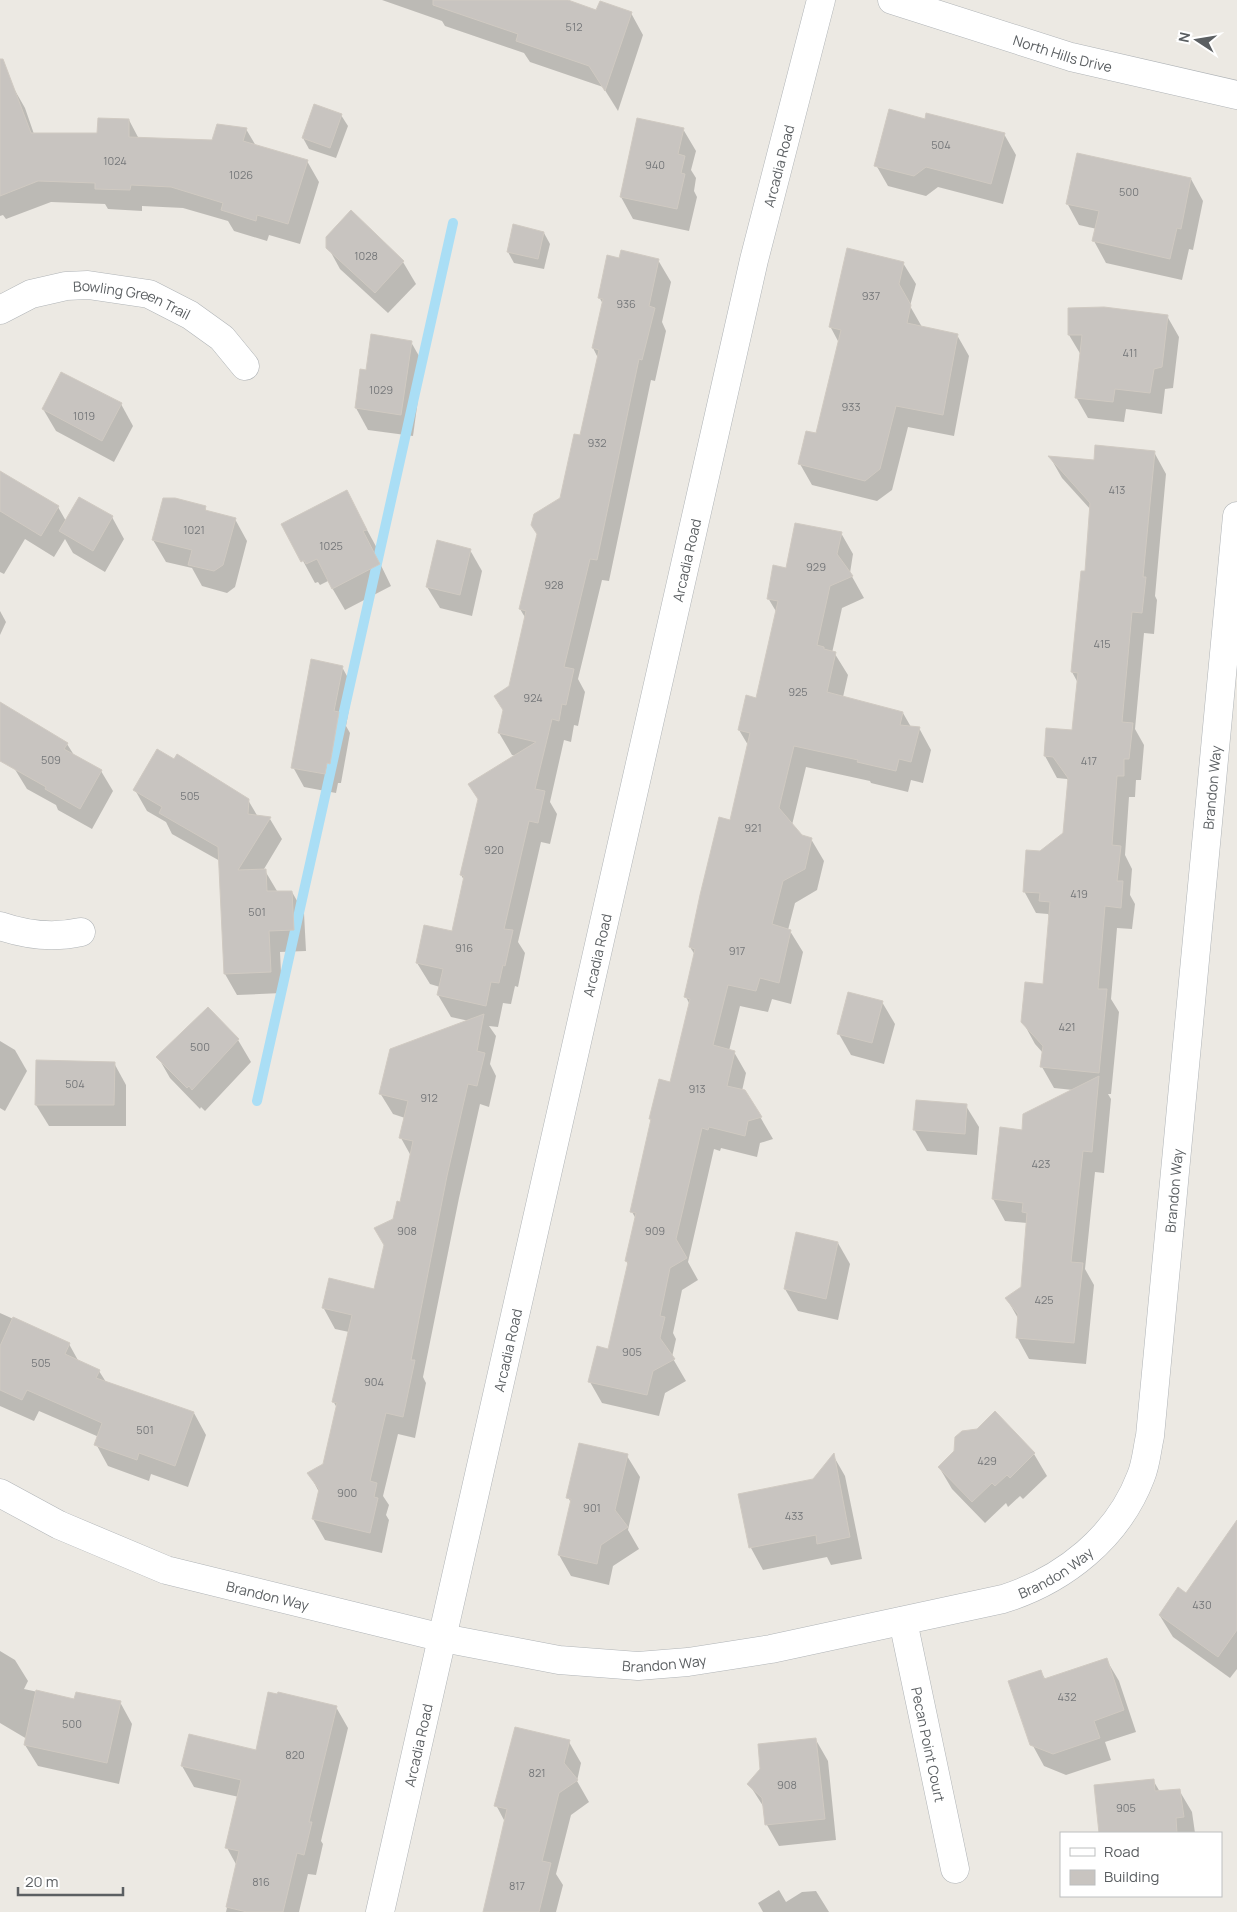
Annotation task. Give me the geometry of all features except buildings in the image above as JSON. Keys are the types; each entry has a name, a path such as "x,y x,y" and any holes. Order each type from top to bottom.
{"street":[{"name":"Arcadia Road","path":"380,1912 754,260 821,0"},
{"name":"North Hills Drive","path":"892,0 1071,57 1237,95"},
{"name":"Bowling Green Trail","path":"0,310 31,294 66,286 88,285 148,294 190,316 222,338 245,366"},
{"name":"Brandon Way","path":"0,1494 59,1525 166,1570 443,1638 559,1660 638,1666 688,1662 771,1648 1003,1599 1024,1593 1059,1575 1094,1548 1120,1517 1141,1476 1151,1426 1237,516"},
{"path":"0,926 38,935 70,935 81,932"},
{"name":"Pecan Point Court","path":"902,1621 955,1869"}],"waterway":[{"path":"257,1101 453,223"}]}
